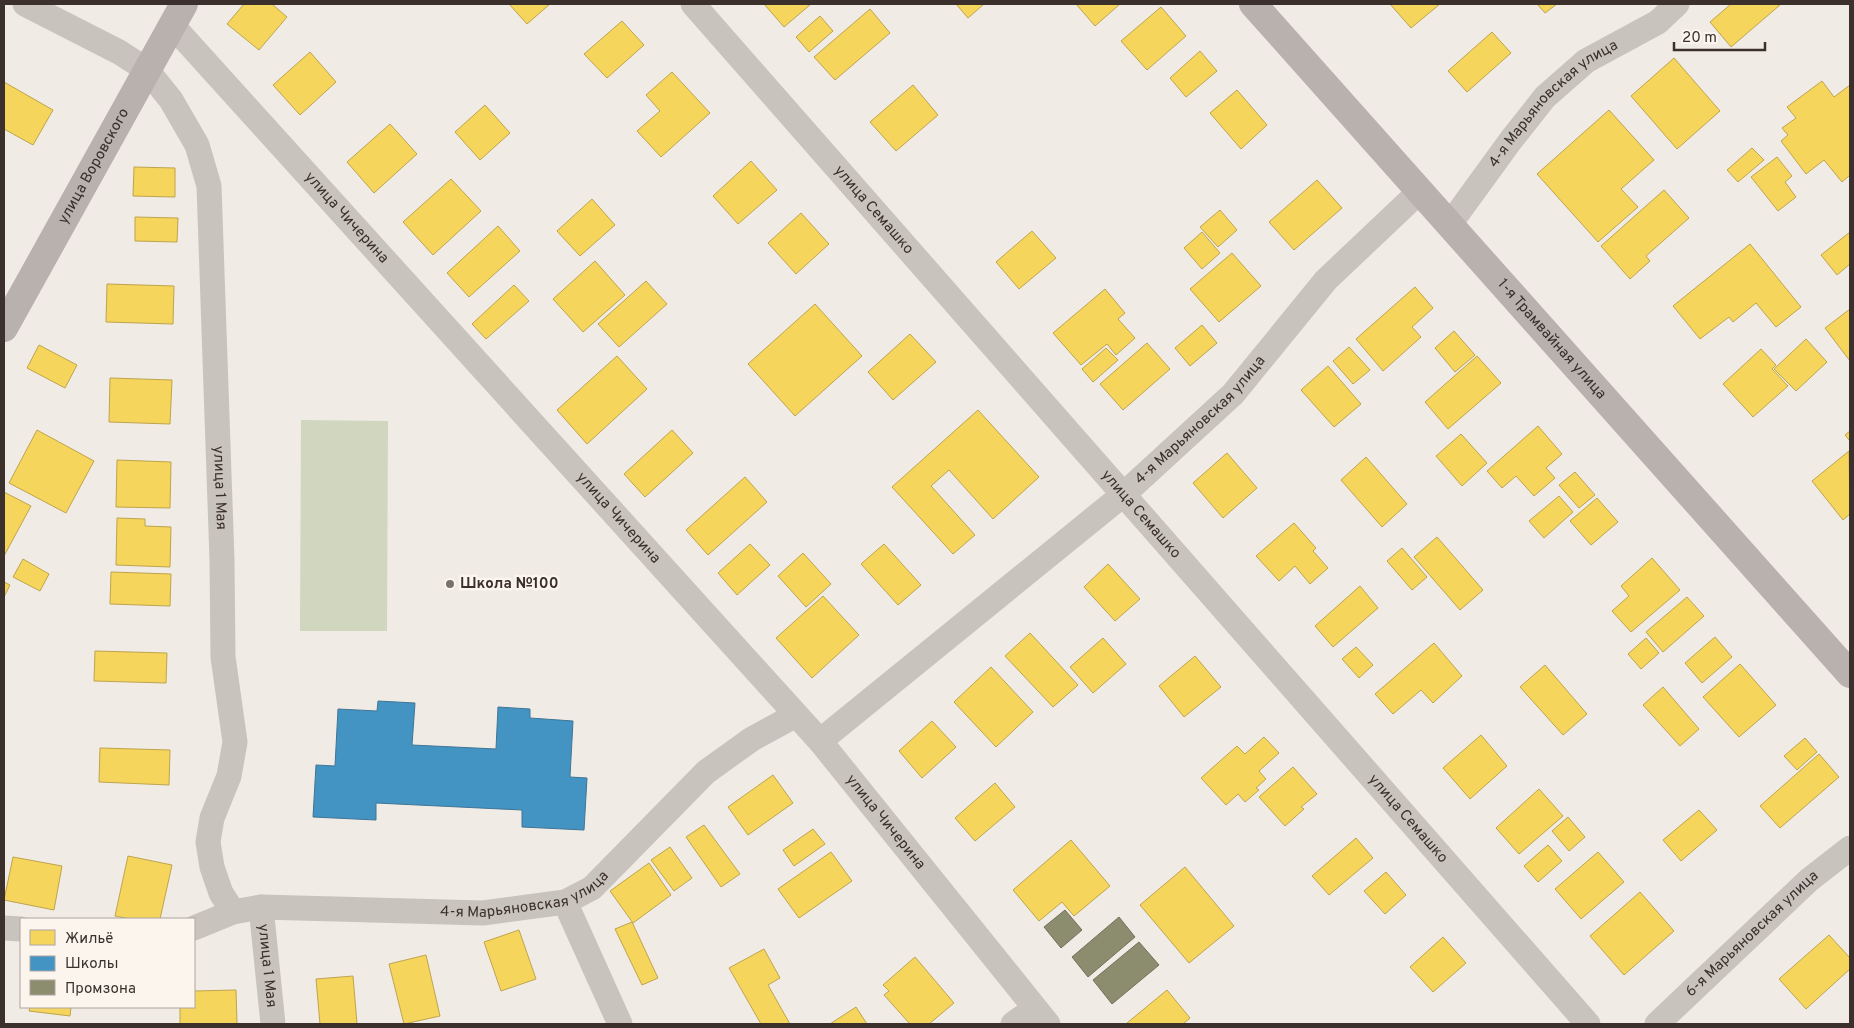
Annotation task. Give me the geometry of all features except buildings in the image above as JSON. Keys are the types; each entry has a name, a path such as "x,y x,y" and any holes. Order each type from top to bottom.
{"main road":[{"name":"1-я Трамвайная улица","path":"1253,4 1850,674"},
{"name":"улица Воровского","path":"4,328 178,14"}],"street":[{"name":"улица 1 Мая","path":"25,4 119,52 147,70 171,100 197,145 209,186 222,560 223,657 234,742 229,776 212,818 208,842 212,867 221,894 233,912"},
{"name":"улица Семашко","path":"693,4 1588,1024"},
{"name":"4-я Марьяновская улица","path":"1450,224 1545,97 1586,61 1658,22 1676,4"},
{"name":"улица Чичерина","path":"178,14 820,741 1041,1017"},
{"name":"4-я Марьяновская улица","path":"820,741 1124,494 1233,394 1326,280 1420,191"},
{"name":"4-я Марьяновская улица","path":"195,928 233,912 261,907 483,913 565,902 592,888 706,772 752,739 796,715"},
{"name":"6-я Марьяновская улица","path":"1657,1024 1809,880 1850,848"},
{"path":"565,902 620,1024"},
{"name":"улица 1 Мая","path":"261,907 273,1024"},
{"path":"4,928 20,929"},
{"path":"1013,1024 1041,1017"}],"green space":[{"path":"301,420 388,421 387,631 300,631"}],"place":[{"name":"Школа №100","path":"450,584"}]}
